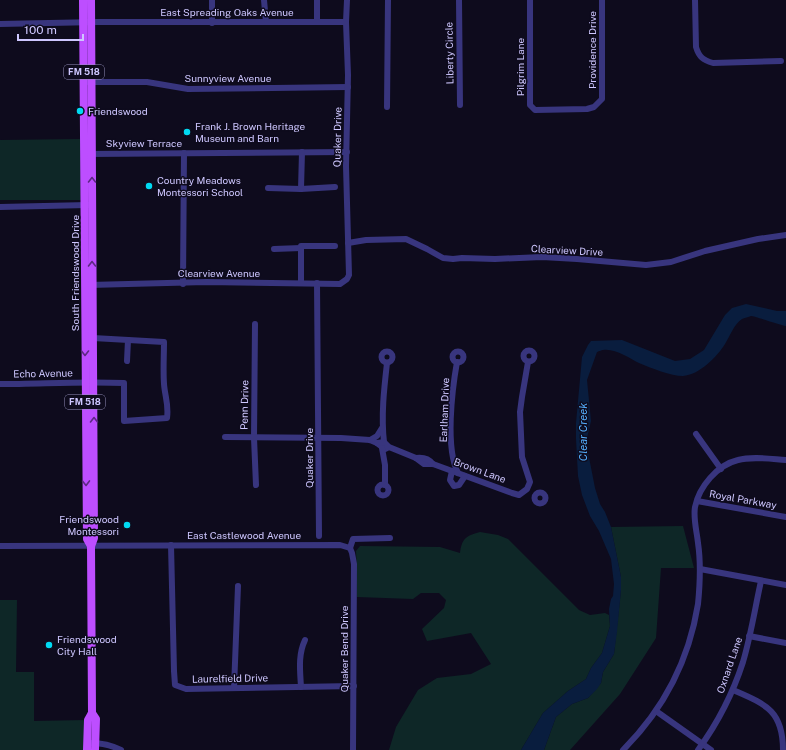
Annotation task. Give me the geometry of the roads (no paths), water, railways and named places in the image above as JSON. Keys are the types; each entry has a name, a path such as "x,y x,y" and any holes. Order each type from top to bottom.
{"main road":[{"name":"South Friendswood Drive","path":"83,0 87,23"},
{"name":"South Friendswood Drive","path":"90,0 87,23 89,285 87,539 91,546 92,713 88,720 91,747"},
{"name":"South Friendswood Drive","path":"89,285 93,338 89,383"}],"street":[{"path":"212,0 212,23"},
{"path":"264,0 266,22"},
{"path":"317,0 317,21"},
{"name":"Quaker Drive","path":"347,0 349,275"},
{"path":"387,107 388,0"},
{"name":"Liberty Circle","path":"458,0 460,105"},
{"name":"Pilgrim Lane","path":"530,0 530,105 535,110 587,109 594,107 601,100"},
{"name":"Providence Drive","path":"601,100 602,0"},
{"path":"694,0 696,47 698,54 704,60 713,63 781,61"},
{"name":"East Spreading Oaks Avenue","path":"0,24 346,22"},
{"name":"Sunnyview Avenue","path":"88,82 147,82 188,89 348,87"},
{"path":"301,189 302,152"},
{"name":"Skyview Terrace","path":"88,154 347,152"},
{"path":"183,284 184,153"},
{"path":"268,188 301,189 335,187"},
{"path":"0,207 88,205"},
{"name":"Clearview Drive","path":"348,243 366,240 406,239 442,258 495,259 542,257 646,265 671,262 705,251 758,239 786,235"},
{"path":"274,249 301,248 301,246 335,246"},
{"path":"301,248 301,283"},
{"name":"Clearview Avenue","path":"89,285 183,284 206,282 340,284 347,279 349,275"},
{"name":"Quaker Drive","path":"317,283 319,536"},
{"name":"Penn Drive","path":"255,324 254,438 256,486"},
{"path":"93,338 128,340 127,361"},
{"name":"Echo Avenue","path":"0,384 124,383 124,421 167,418 168,407 164,384 164,342 128,340"},
{"name":"Earlham Drive","path":"457,362 452,408 452,438 455,472 450,480 454,486 459,485 465,476"},
{"path":"519,495 527,488 530,482 522,457 520,412 528,362"},
{"path":"385,485 386,472 381,444 383,392 386,363"},
{"path":"370,440 377,436 382,428"},
{"path":"696,434 721,468"},
{"path":"225,437 370,440 381,444"},
{"name":"Brown Lane","path":"381,444 385,449 389,447 416,458 424,464 433,464 519,495 535,496 527,488"},
{"path":"444,468 450,464 453,458"},
{"path":"624,750 656,711 674,682 686,652 698,605 700,569 695,508 702,488 721,468 738,460 748,458 786,460"},
{"name":"Royal Parkway","path":"697,501 786,516"},
{"path":"350,548 353,539 390,538"},
{"name":"Laurelfield Drive","path":"171,545 175,685 186,688 354,686"},
{"name":"East Castlewood Avenue","path":"0,546 340,545 350,548"},
{"name":"Quaker Bend Drive","path":"350,548 354,564 353,750"},
{"path":"700,569 786,585"},
{"name":"Oxnard Lane","path":"698,750 719,717 733,690 743,662 761,580"},
{"path":"234,688 238,586"},
{"path":"749,636 786,643"},
{"path":"301,687 299,663 300,649 305,640"},
{"path":"733,690 757,700 769,708 777,718 781,729 783,750"},
{"path":"656,711 711,750"},
{"path":"91,747 106,744 121,750"}],"water":[{"name":"Clear Creek","path":"746,304 777,311 786,311 786,326 751,316 742,319 732,330 725,344 712,360 701,369 689,375 673,375 639,363 612,350 597,352 587,380 591,421 586,442 595,488 600,504 611,527 621,577 614,654 603,672 601,683 597,689 588,698 572,704 556,717 544,750 521,750 543,713 568,691 586,679 591,668 602,653 610,626 609,609 613,596 614,584 611,559 599,531 590,516 582,495 578,476 576,423 582,357 588,345 591,341 622,340 675,361 690,359 704,350 725,315 732,308"}],"place":[{"name":"Friendswood","path":"80,111"},
{"name":"Frank J. Brown Heritage Museum and Barn","path":"187,132"},
{"name":"Country Meadows Montessori School","path":"149,186"},
{"name":"Friendswood Montessori","path":"127,525"},
{"name":"Friendswood City Hall","path":"49,645"}]}
